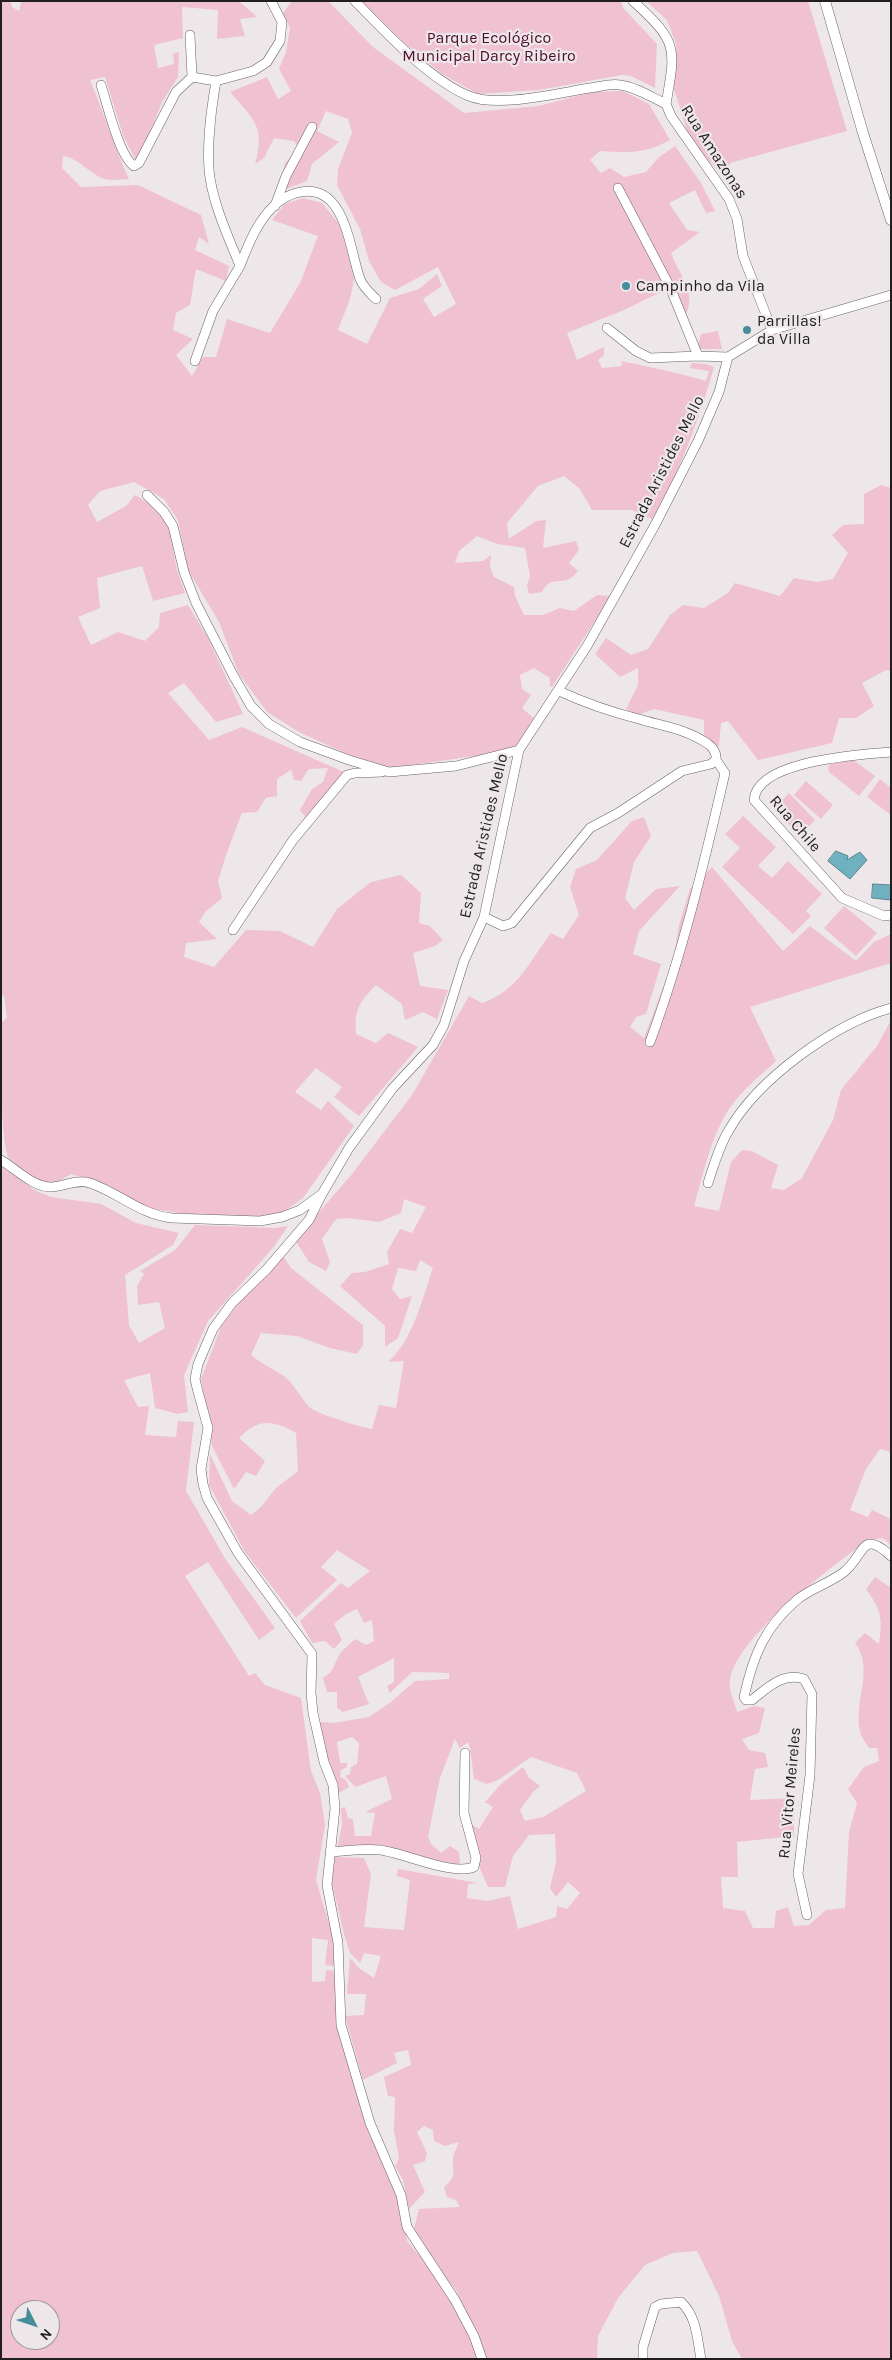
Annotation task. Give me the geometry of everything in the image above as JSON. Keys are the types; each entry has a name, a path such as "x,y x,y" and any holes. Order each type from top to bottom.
{"street":[{"path":"192,77 216,81 254,71 267,62 280,41 282,22 270,1"},
{"path":"355,1 393,40 450,86 470,97 489,101 532,98 618,84 634,88 666,104 673,61 672,47 665,35 633,1"},
{"path":"824,1 891,220"},
{"path":"101,85 117,137 128,161 134,166 139,163 176,92 192,77 190,35"},
{"path":"216,81 209,119 209,171 220,216 240,266"},
{"name":"Rua Amazonas","path":"666,104 671,116 729,199 738,219 743,256 772,330"},
{"path":"275,206 286,176 312,127"},
{"path":"618,188 670,287 698,356"},
{"path":"196,362 213,311 240,266 250,239 261,221 275,206 290,195 308,190 326,197 336,207 346,226 360,280 376,299"},
{"path":"607,328 636,351 650,358 728,357 772,330 891,295"},
{"name":"Estrada Aristides Mello","path":"1,1160 37,1184 50,1187 80,1181 90,1183 137,1208 158,1216 172,1218 260,1221 300,1210 322,1194 349,1148 392,1089 433,1044 444,1025 464,960 484,917 519,750 587,646 654,525 698,441 719,392 728,357"},
{"path":"147,495 164,512 172,526 184,572 196,603 251,706 269,724 300,742 389,772"},
{"path":"559,690 583,702 640,720 674,727 697,737 710,745 716,760 725,773 703,867 670,989 650,1042"},
{"path":"233,930 293,840 347,775 355,772 389,772 456,766 519,750"},
{"name":"Rua Chile","path":"891,752 806,763 773,775 763,782 755,793 754,800 842,898 884,916 891,915"},
{"path":"484,917 503,926 512,923 590,828 618,813 682,771 711,764 716,760"},
{"path":"708,1183 719,1150 729,1129 756,1093 780,1071 846,1024 869,1014 891,1008"},
{"path":"322,1194 309,1220 266,1270 232,1303 213,1329 198,1364 196,1379 208,1428 201,1469 207,1498 238,1554 312,1654 311,1692 313,1713 324,1762 333,1785 335,1808 327,1885 338,1943 341,2025 364,2106 401,2195 407,2227 455,2300 474,2336 482,2359"},
{"name":"Rua Vitor Meireles","path":"807,1914 798,1874 803,1817 810,1775 812,1694 804,1679 791,1677 769,1686 752,1700 746,1700 744,1697 750,1668 764,1637 798,1598 842,1573 853,1563 865,1545 871,1542 878,1544 891,1556"},
{"path":"330,1852 383,1850 444,1867 470,1869 474,1867 476,1858 464,1812 466,1753"},
{"path":"643,2359 643,2347 650,2318 655,2307 661,2304 680,2302 693,2319 701,2359"}],"green space":[{"path":"1,1 10,1 12,7 19,11 21,1 239,1 257,17 240,19 245,36 217,39 218,10 182,7 183,38 154,45 158,68 174,64 173,54 179,52 178,77 162,102 141,155 136,161 123,135 105,77 90,80 129,179 114,180 99,177 69,157 63,156 62,168 81,187 138,185 201,215 209,244 199,237 195,250 229,266 226,281 196,269 190,305 176,313 173,330 193,339 176,355 192,376 203,357 216,357 227,319 270,333 300,283 318,236 272,220 285,204 303,198 322,203 341,226 354,278 350,299 338,330 367,344 390,298 419,289 437,274 442,286 423,299 434,317 456,304 438,267 395,290 381,282 369,261 360,229 337,185 338,169 352,133 348,119 326,111 317,131 339,142 312,164 307,181 278,192 285,163 299,148 294,141 274,138 264,158 255,164 259,141 258,132 251,117 230,92 267,77 278,99 291,91 279,69 286,52 290,28 283,13 292,1 328,1 373,47 464,113 539,106 592,92 623,91 649,104 670,140 661,145 636,152 600,151 590,160 601,173 610,168 624,177 646,172 658,158 675,146 701,183 715,211 706,213 695,190 669,203 687,230 700,232 671,253 688,290 689,306 686,314 667,289 624,310 567,333 577,360 604,347 604,355 598,360 602,368 622,366 621,361 706,381 709,371 690,368 692,363 714,367 688,445 652,519 632,510 592,510 580,489 564,476 538,486 507,523 509,539 536,521 546,520 543,548 576,541 579,550 569,563 578,571 571,578 548,584 542,592 529,594 527,586 530,576 525,548 498,544 477,536 459,551 455,563 483,561 491,555 490,567 494,577 514,587 515,596 524,615 543,615 560,608 574,611 597,595 611,596 552,687 550,686 550,678 534,668 520,675 522,689 531,695 522,708 536,720 516,747 482,755 391,768 347,754 299,732 267,712 239,674 219,622 188,570 178,520 164,499 134,482 100,491 88,505 97,522 126,506 135,495 157,508 168,523 177,570 185,593 153,601 142,566 97,578 100,608 78,617 91,645 118,632 145,641 159,627 160,613 188,605 208,638 243,714 216,722 184,683 168,693 209,740 242,727 346,773 306,818 300,810 312,789 323,782 328,768 309,769 301,781 294,780 291,770 277,779 277,796 266,798 257,812 242,813 218,881 222,898 206,911 199,922 217,939 186,943 184,957 214,967 246,930 280,931 313,947 337,909 371,882 401,875 421,893 419,923 430,926 443,940 435,946 413,953 420,986 448,990 437,1019 423,1012 405,1020 402,1004 376,985 359,1007 356,1018 356,1034 376,1043 388,1033 418,1047 359,1116 334,1097 342,1087 316,1068 295,1092 321,1110 328,1101 354,1126 303,1198 275,1218 199,1216 139,1207 110,1186 71,1174 51,1186 35,1179 17,1167 9,1159 6,1149 1,1053 1,1023 7,1018 4,995 1,996"},
{"name":"Parque Ecológico Municipal Darcy Ribeiro","path":"361,1 621,1 623,8 657,44 655,88 631,76 622,75 539,90 478,94 442,74 402,41"},
{"path":"646,1 808,1 847,131 730,163 724,176 691,143 674,89 676,44 667,20"},
{"path":"718,331 722,349 697,349 701,334"},
{"path":"881,485 891,488 891,671 886,670 862,683 874,706 856,718 839,718 832,743 758,760 728,721 721,723 719,746 704,739 704,720 654,709 637,715 626,709 638,685 638,668 620,677 595,654 606,638 631,655 648,649 670,615 683,605 704,608 728,593 735,583 780,596 794,578 817,582 833,579 848,553 832,535 843,525 864,524 864,494"},
{"path":"848,756 875,776 859,796 829,772 828,766"},
{"path":"880,779 891,788 891,815 867,797"},
{"path":"806,781 833,805 821,819 794,795"},
{"path":"789,793 815,820 800,835 773,809"},
{"path":"743,816 776,847 758,866 772,878 788,861 822,894 806,911 811,916 793,934 722,867 740,848 725,834"},
{"path":"644,817 651,836 634,862 625,898 634,910 656,889 680,886 639,931 633,954 661,964 646,1014 636,1017 630,1027 644,1038 673,961 679,925 690,889 712,867 783,951 810,926 856,961 874,942 891,934 891,963 750,1007 776,1061 742,1093 725,1116 713,1141 694,1206 719,1211 731,1162 742,1150 752,1151 778,1165 771,1188 784,1190 802,1178 833,1120 841,1090 877,1046 891,1020 891,1452 880,1449 866,1469 850,1510 868,1517 872,1510 891,1519 891,1545 883,1538 868,1540 832,1567 785,1606 763,1628 745,1649 733,1668 730,1689 737,1712 754,1706 765,1708 759,1733 742,1739 749,1750 765,1753 768,1767 755,1769 750,1800 794,1798 794,1836 737,1842 738,1877 721,1877 723,1908 745,1911 753,1928 774,1928 776,1911 788,1907 794,1926 809,1925 826,1910 845,1908 849,1832 857,1803 848,1789 864,1767 879,1761 877,1748 869,1748 862,1738 860,1731 859,1708 864,1675 861,1653 855,1643 865,1633 879,1644 880,1614 866,1589 875,1577 891,1588 891,2359 742,2359 732,2341 719,2296 697,2251 673,2253 645,2265 618,2298 598,2336 597,2359 487,2359 456,2290 412,2237 419,2209 460,2207 456,2200 447,2197 444,2187 453,2177 453,2158 459,2142 445,2146 434,2141 433,2130 424,2126 417,2132 427,2153 425,2161 413,2165 425,2192 409,2209 403,2180 395,2166 399,2158 394,2131 395,2097 388,2096 384,2077 411,2065 408,2050 394,2053 397,2063 363,2080 345,2016 364,2015 366,1994 347,1994 350,1958 360,1969 374,1978 381,1956 364,1953 360,1963 350,1953 332,1883 335,1857 364,1858 371,1874 364,1927 404,1930 410,1880 397,1876 398,1869 478,1883 468,1884 467,1898 487,1901 510,1896 518,1929 556,1917 557,1906 567,1909 580,1893 568,1882 556,1897 550,1888 556,1862 555,1834 529,1835 513,1856 505,1887 488,1887 473,1852 470,1824 479,1829 493,1807 485,1802 501,1784 523,1767 529,1778 540,1786 533,1792 520,1810 525,1821 543,1817 586,1791 577,1773 531,1757 498,1780 487,1784 474,1779 468,1742 460,1748 455,1739 440,1778 428,1836 431,1844 441,1853 450,1846 459,1852 460,1865 388,1850 337,1850 342,1824 341,1808 345,1807 348,1818 353,1819 355,1836 371,1836 375,1813 365,1812 392,1799 386,1776 355,1787 345,1776 350,1774 351,1767 357,1764 359,1743 352,1737 337,1742 340,1763 347,1763 347,1767 341,1770 340,1777 346,1780 349,1787 339,1793 324,1748 320,1722 334,1723 369,1717 391,1702 415,1681 449,1679 449,1673 412,1672 390,1693 387,1686 394,1682 394,1658 358,1677 369,1704 343,1712 337,1708 337,1692 327,1692 323,1678 331,1672 340,1653 355,1639 366,1645 374,1641 372,1620 364,1623 357,1609 346,1614 334,1624 342,1640 334,1649 325,1641 312,1643 300,1621 341,1583 348,1588 370,1571 337,1550 321,1567 337,1580 296,1618 245,1552 209,1485 210,1454 232,1501 251,1515 261,1507 276,1488 298,1471 296,1433 280,1425 260,1424 239,1438 265,1461 256,1476 246,1472 234,1489 212,1446 201,1379 221,1327 265,1268 280,1252 291,1268 363,1325 363,1345 357,1354 330,1348 297,1336 261,1333 251,1355 284,1376 306,1403 317,1412 372,1429 379,1405 396,1408 404,1361 388,1362 397,1353 410,1331 421,1306 433,1268 420,1260 416,1271 398,1268 392,1289 400,1299 412,1296 398,1338 385,1347 385,1326 340,1286 352,1273 365,1272 389,1264 387,1252 400,1229 412,1233 426,1207 404,1199 401,1213 379,1222 348,1218 336,1219 322,1239 330,1262 326,1271 309,1262 295,1240 352,1174 412,1095 469,996 482,1003 505,991 522,974 551,933 563,939 579,915 570,887 576,869 597,860 632,821"},
{"path":"844,906 877,933 856,956 824,928"},
{"path":"1,1166 36,1191 51,1197 101,1204 136,1223 179,1233 173,1245 125,1275 129,1325 139,1343 165,1328 159,1302 138,1305 137,1286 144,1274 140,1271 175,1250 195,1225 275,1228 288,1226 273,1248 208,1321 184,1375 188,1412 178,1414 155,1408 150,1373 124,1380 138,1407 149,1406 145,1435 176,1437 178,1421 194,1422 186,1491 226,1560 275,1628 259,1640 208,1562 185,1576 249,1676 255,1673 265,1685 301,1698 311,1771 320,1793 325,1825 316,1880 342,1967 325,1965 328,1940 312,1938 312,1982 325,1981 326,1970 342,1971 338,2018 371,2132 397,2180 407,2241 452,2293 480,2359 1,2359"}],"water":[{"path":"836,851 848,856 847,860 860,852 867,860 850,879 828,861"},
{"path":"873,884 891,885 891,900 872,898"}],"place":[{"name":"Campinho da Vila","path":"626,286"},
{"name":"Parrillas! da Villa","path":"747,330"}]}
